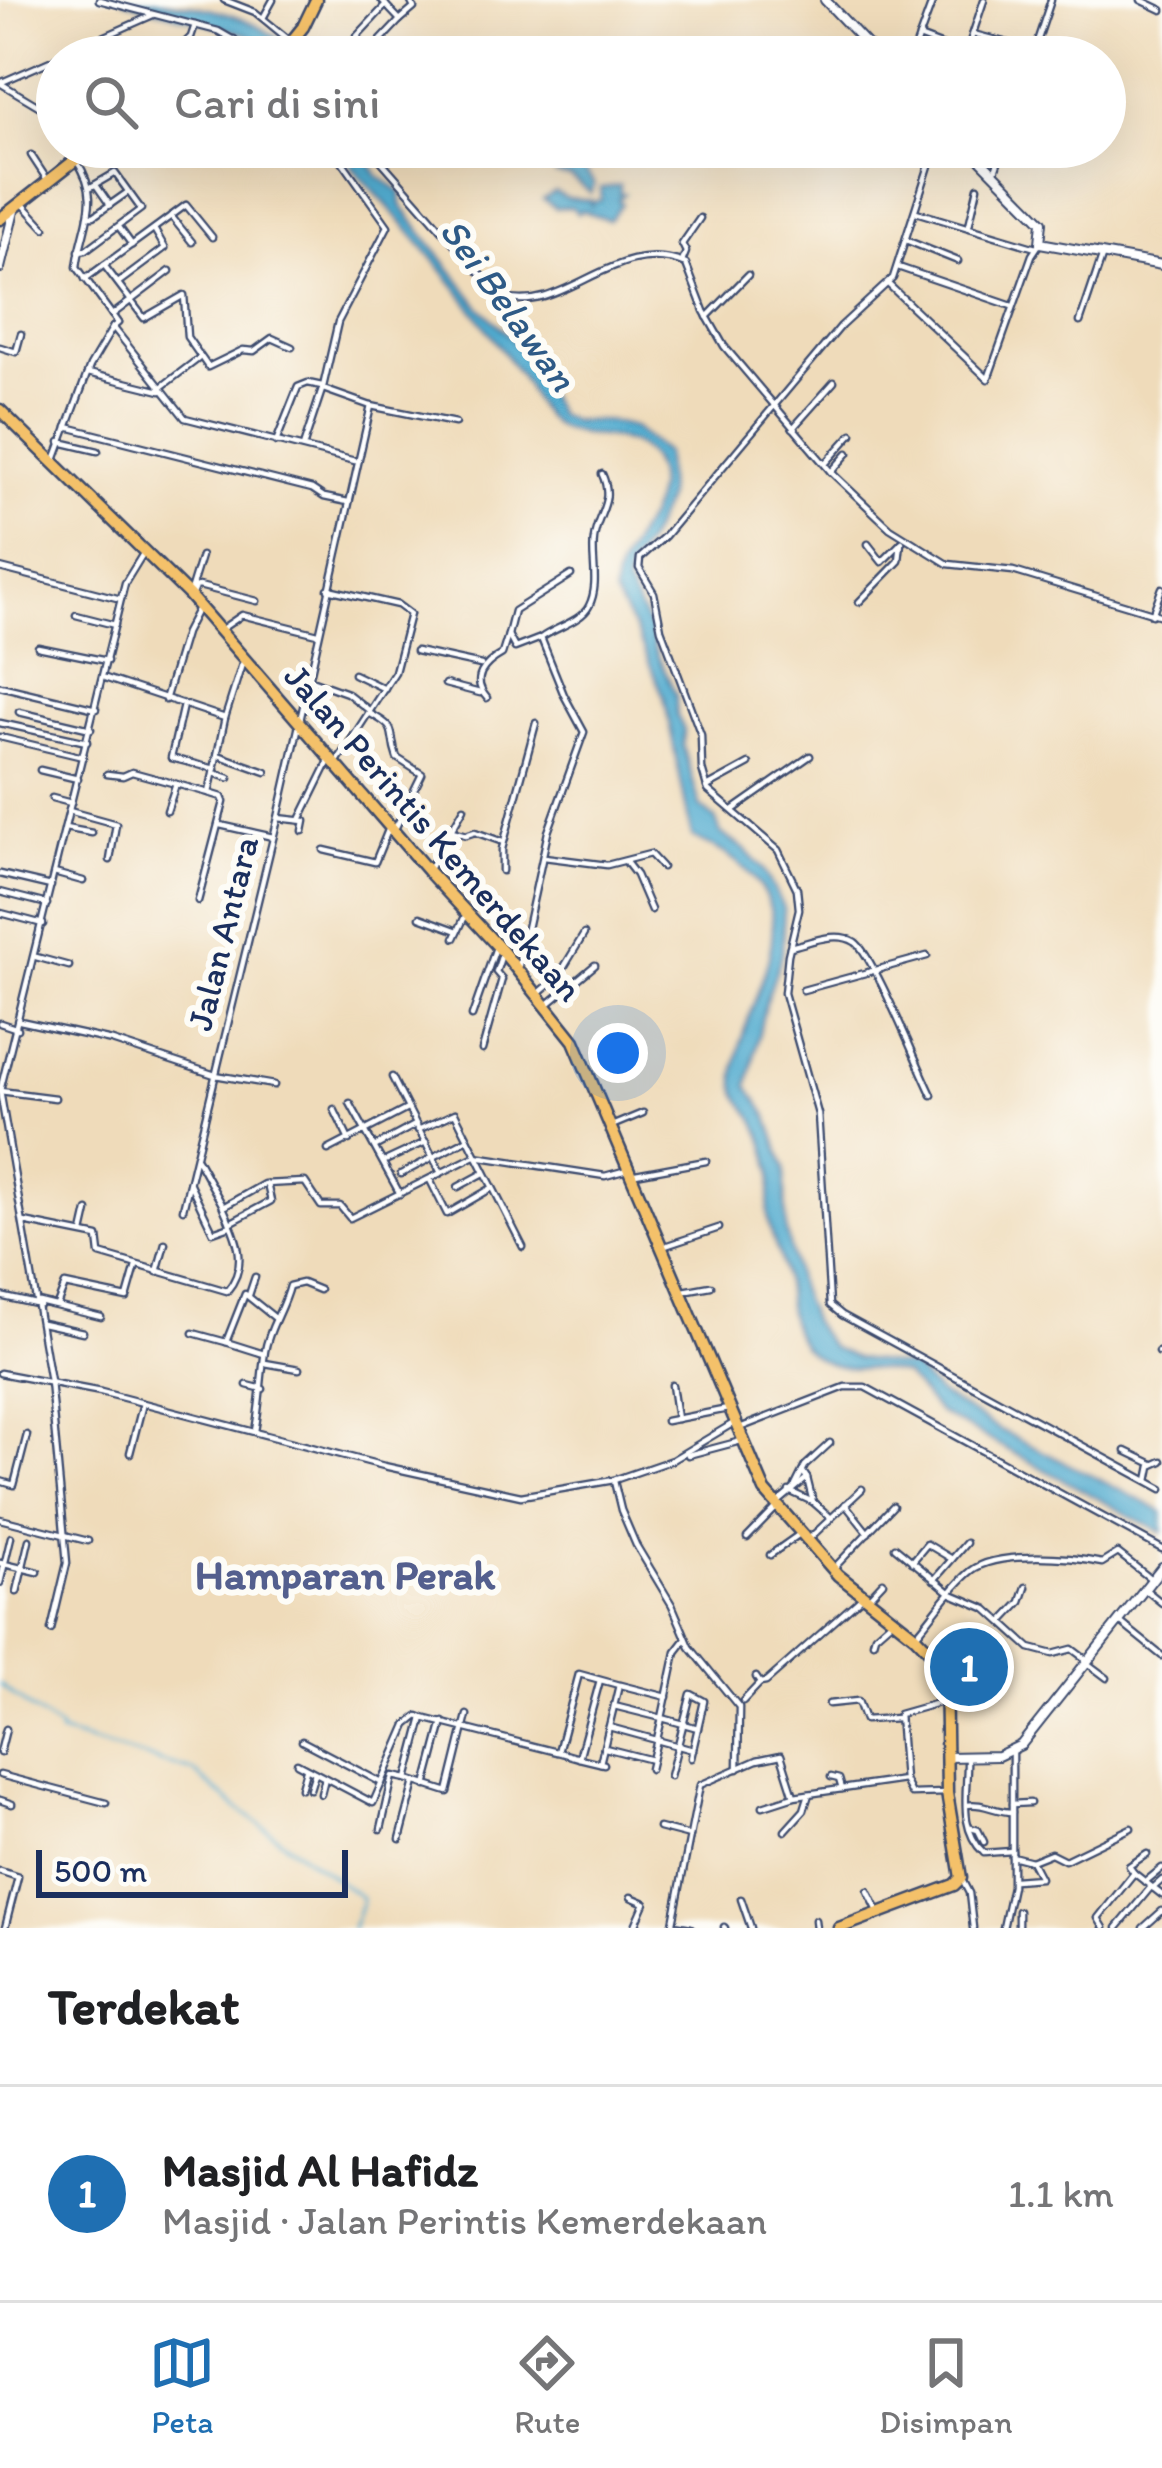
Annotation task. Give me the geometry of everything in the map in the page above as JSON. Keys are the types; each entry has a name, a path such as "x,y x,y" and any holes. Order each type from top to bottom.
{"main road":[{"path":"296,36 316,0"},
{"path":"0,219 65,168"},
{"name":"Jalan Perintis Kemerdekaan","path":"0,410 193,599 500,948 577,1046 765,1491 833,1569 945,1667 947,1793 961,1878"},
{"path":"839,1928 860,1924 961,1878"}],"street":[{"path":"100,0 226,36"},
{"path":"224,0 262,18 285,36"},
{"path":"262,18 273,0"},
{"path":"384,36 415,7 410,0"},
{"path":"825,0 859,36"},
{"path":"919,36 933,0"},
{"path":"979,36 973,34 984,0"},
{"path":"1039,36 1051,0"},
{"path":"1142,0 1162,10"},
{"path":"357,36 384,3 400,20"},
{"path":"106,36 153,15"},
{"path":"191,36 195,25"},
{"path":"0,83 36,67"},
{"path":"0,83 36,104"},
{"path":"31,155 36,163"},
{"path":"40,168 48,181"},
{"path":"80,168 110,205"},
{"path":"302,448 323,388 338,322 388,226 347,168"},
{"path":"387,168 501,297 518,301 548,295 607,266 637,259 682,262 690,268 706,317 724,346 831,472 903,541 948,564 1012,572 1162,616"},
{"path":"929,168 898,267 887,283 842,326 639,563 701,735 707,788 766,836 789,870 800,903 790,947 786,1009 806,1061 818,1114 830,1305 1162,1490"},
{"path":"887,283 988,379 1038,245 1042,222 988,168"},
{"path":"994,174 996,168"},
{"path":"54,464 88,373 118,322 76,268 94,186 113,173 141,209 80,250"},
{"path":"969,225 978,187"},
{"path":"88,216 129,192"},
{"path":"0,268 18,205 45,228"},
{"path":"85,279 187,205 212,237"},
{"path":"916,212 1038,245 1162,265"},
{"path":"171,216 192,242"},
{"path":"682,262 686,251 682,244 700,218"},
{"path":"118,227 132,244"},
{"path":"118,283 165,248 154,230"},
{"path":"906,241 958,261"},
{"path":"1080,322 1102,256"},
{"path":"104,265 143,318 183,294 188,337 199,358 212,367 232,354 254,351 272,338 292,347"},
{"path":"898,267 1014,307"},
{"path":"112,315 170,272"},
{"path":"706,317 748,275"},
{"path":"113,326 185,418 357,462"},
{"path":"0,347 16,352 22,334"},
{"path":"160,389 199,358"},
{"path":"88,373 160,389"},
{"path":"276,442 298,387 308,382 371,406 455,423"},
{"path":"793,428 834,382"},
{"name":"Jalan Antara","path":"182,1209 278,818 371,406"},
{"path":"67,427 348,502"},
{"path":"825,464 852,434"},
{"path":"60,442 98,451"},
{"path":"831,472 848,452"},
{"path":"508,634 515,648 542,638 583,614 591,603 597,566 594,539 608,504 602,474"},
{"path":"868,544 881,562 903,541"},
{"path":"856,590 861,600 898,561 903,541"},
{"path":"51,1630 67,1563 42,1323 1,1091 125,583 144,552"},
{"path":"165,700 201,556"},
{"path":"0,568 121,599"},
{"path":"445,684 484,696 479,679 484,666 502,654 517,607 571,575"},
{"path":"868,576 876,584"},
{"path":"193,599 195,587 200,586 257,601"},
{"path":"1152,615 1162,588"},
{"path":"300,820 310,792 396,670 409,610 328,589"},
{"path":"220,631 242,615 318,634"},
{"path":"76,616 115,626"},
{"path":"518,971 548,832 584,732 542,638"},
{"path":"38,647 107,661"},
{"path":"416,651 484,666"},
{"path":"209,793 244,659"},
{"path":"354,674 385,689"},
{"path":"103,678 225,718"},
{"path":"308,680 347,693 389,723 395,733 397,758 422,774 375,862 324,850"},
{"path":"0,686 96,709"},
{"path":"183,705 171,758 229,778"},
{"path":"19,712 91,729"},
{"path":"502,871 503,842 536,722"},
{"path":"0,723 87,742"},
{"path":"0,737 83,757"},
{"path":"218,755 266,772"},
{"path":"733,810 810,757"},
{"path":"707,788 749,764"},
{"path":"40,770 77,779"},
{"path":"107,773 123,776 132,772 224,799 198,901"},
{"path":"167,811 176,784"},
{"path":"52,798 71,802"},
{"path":"428,871 464,808"},
{"path":"69,811 116,824 110,860"},
{"path":"278,818 307,823 303,831"},
{"path":"219,825 273,837"},
{"path":"65,828 92,833"},
{"path":"451,831 476,832 503,842"},
{"path":"544,857 589,865 626,862 650,854 662,867"},
{"path":"626,862 651,910"},
{"path":"54,873 83,881"},
{"path":"0,874 51,886"},
{"path":"0,892 47,904"},
{"path":"1,913 43,924"},
{"path":"420,917 457,934 466,914"},
{"path":"542,1000 584,934"},
{"path":"790,947 835,937 851,941 875,970 932,1095"},
{"path":"472,1016 500,948"},
{"path":"482,1050 502,979 496,972 500,948"},
{"path":"803,990 927,956"},
{"path":"36,957 70,966"},
{"path":"542,1000 595,965"},
{"path":"20,1021 113,1042 215,1075 274,1085"},
{"path":"0,1023 18,1029"},
{"path":"392,1077 440,1173"},
{"path":"1,1091 56,1098"},
{"path":"350,1102 400,1194"},
{"path":"334,1109 349,1139"},
{"path":"328,1150 407,1109"},
{"path":"376,1147 454,1113 523,1247"},
{"path":"609,1128 643,1113"},
{"path":"401,1174 468,1139"},
{"path":"383,1162 426,1142"},
{"path":"223,1207 267,1184 305,1182 321,1206 340,1206 350,1219 476,1156 605,1176 706,1161"},
{"path":"197,1159 242,1251 230,1290"},
{"path":"458,1187 484,1173"},
{"path":"430,1179 447,1214 493,1188"},
{"path":"190,1184 213,1232 271,1201 267,1184"},
{"path":"83,1234 88,1211"},
{"path":"24,1222 99,1238 100,1254 246,1295 275,1318"},
{"path":"660,1248 719,1228"},
{"path":"157,1272 165,1244"},
{"path":"57,1306 65,1285 127,1298 136,1266"},
{"path":"226,1342 255,1277"},
{"path":"255,1431 264,1354 289,1286 302,1283 319,1290"},
{"path":"678,1292 711,1286"},
{"path":"0,1296 101,1316"},
{"path":"42,1323 83,1332"},
{"path":"193,1333 264,1354"},
{"path":"265,1363 299,1369"},
{"path":"0,1373 143,1403 514,1496 553,1494 614,1480 845,1387 865,1387 1162,1549"},
{"path":"247,1385 263,1389"},
{"path":"672,1385 677,1419"},
{"path":"130,1453 143,1403"},
{"path":"666,1421 728,1409"},
{"path":"682,1456 737,1431"},
{"path":"0,1481 14,1485 27,1436"},
{"path":"747,1538 830,1443"},
{"path":"1126,1451 1153,1463 1162,1460"},
{"path":"1148,1481 1153,1463"},
{"path":"802,1471 813,1502"},
{"path":"792,1488 807,1478"},
{"path":"614,1480 636,1544 686,1639 739,1707 739,1769"},
{"path":"792,1488 830,1517"},
{"path":"770,1555 804,1537 862,1489"},
{"path":"845,1504 868,1533"},
{"path":"833,1569 893,1506"},
{"path":"0,1519 88,1541"},
{"path":"0,1583 11,1537"},
{"path":"17,1592 29,1540"},
{"path":"934,1580 966,1543"},
{"path":"912,1562 927,1544 952,1559"},
{"path":"895,1546 952,1594 982,1605 1037,1652 1072,1649 1107,1678"},
{"path":"915,1636 975,1568 1020,1558 1064,1556 1102,1563 1122,1554 1153,1580"},
{"path":"2,1563 38,1572"},
{"path":"1003,1928 1012,1879 1012,1752 1162,1567"},
{"path":"743,1701 758,1680 766,1682 883,1582"},
{"path":"1002,1622 1021,1602 1026,1587"},
{"path":"1146,1590 1162,1603"},
{"path":"873,1642 892,1620"},
{"path":"1120,1622 1162,1656"},
{"path":"650,1769 676,1652 686,1639"},
{"path":"570,1671 667,1697"},
{"path":"557,1752 579,1674"},
{"path":"579,1758 600,1680"},
{"path":"381,1829 390,1774 407,1725 418,1716 602,1763 619,1685"},
{"path":"670,1776 691,1694 704,1699 691,1758"},
{"path":"829,1704 858,1701 868,1721 898,1718 904,1711 947,1700"},
{"path":"614,1706 698,1727"},
{"path":"390,1774 448,1792 467,1715"},
{"path":"407,1779 423,1718"},
{"path":"898,1718 904,1780 911,1794 947,1793"},
{"path":"426,1786 443,1722"},
{"path":"608,1727 693,1750"},
{"path":"0,1753 6,1729"},
{"path":"302,1741 382,1783"},
{"path":"604,1748 652,1760"},
{"path":"947,1757 1012,1752"},
{"path":"691,1928 672,1927 700,1785 761,1759 783,1755 795,1796"},
{"path":"967,1758 964,1805 980,1852 1031,1861 1051,1853 1065,1860 1131,1828"},
{"path":"297,1763 373,1803 390,1774"},
{"path":"301,1788 307,1768"},
{"path":"310,1790 315,1773"},
{"path":"0,1775 106,1803"},
{"path":"321,1793 325,1778"},
{"path":"831,1778 839,1779 842,1789"},
{"path":"763,1806 795,1796 904,1780"},
{"path":"400,1839 416,1782"},
{"path":"785,1831 806,1808 809,1794"},
{"path":"0,1800 12,1804"},
{"path":"964,1805 978,1803 994,1812 1030,1803"},
{"path":"659,1828 690,1836"},
{"path":"970,1828 978,1830 984,1842"},
{"path":"1147,1854 1129,1866 1149,1886 1161,1886"},
{"path":"1012,1879 1039,1880 1031,1861"},
{"path":"1117,1928 1162,1868"},
{"path":"0,1871 18,1877 5,1928"},
{"path":"1105,1928 1098,1918 1134,1874"},
{"path":"961,1878 969,1893 973,1928"},
{"path":"868,1891 879,1913"},
{"path":"969,1893 980,1892"},
{"path":"631,1897 645,1903 634,1928"},
{"path":"741,1899 751,1928"},
{"path":"1018,1911 1018,1928"},
{"path":"1143,1928 1162,1911"}],"water":[{"path":"121,0 216,11 274,36 248,35"},
{"name":"Sei Belawan","path":"354,168 373,168 400,191 401,205 480,307 508,335 537,374 557,414 573,421 633,427 665,453 667,497 629,568 626,585 650,628 676,695 683,746 700,806 715,819 721,833 763,869 784,908 782,954 765,1004 748,1086 768,1117 785,1167 786,1231 812,1322 831,1347 856,1358 913,1368 938,1393 998,1429 1162,1512 1162,1533 938,1412 905,1375 831,1364 809,1352 795,1333 768,1220 772,1179 768,1155 735,1082 740,1045 769,957 773,929 768,903 753,877 724,853 692,837 664,697 614,595 622,563 655,501 655,468 636,445 577,433 551,422 462,295"},
{"path":"557,168 583,168 594,184 591,193 570,177 555,174"},
{"path":"620,185 620,194 624,194 618,200 622,203 609,220 581,210 577,213 572,207 556,208 543,199 555,192 591,200 591,207 601,200 601,188"}],"waterway":[{"path":"0,1684 60,1733 193,1771 359,1896 362,1900 352,1928"}],"place":[{"name":"Masjid Al Hafidz","path":"969,1667"}],"district":[{"name":"Hamparan Perak","path":"345,1574"}]}
